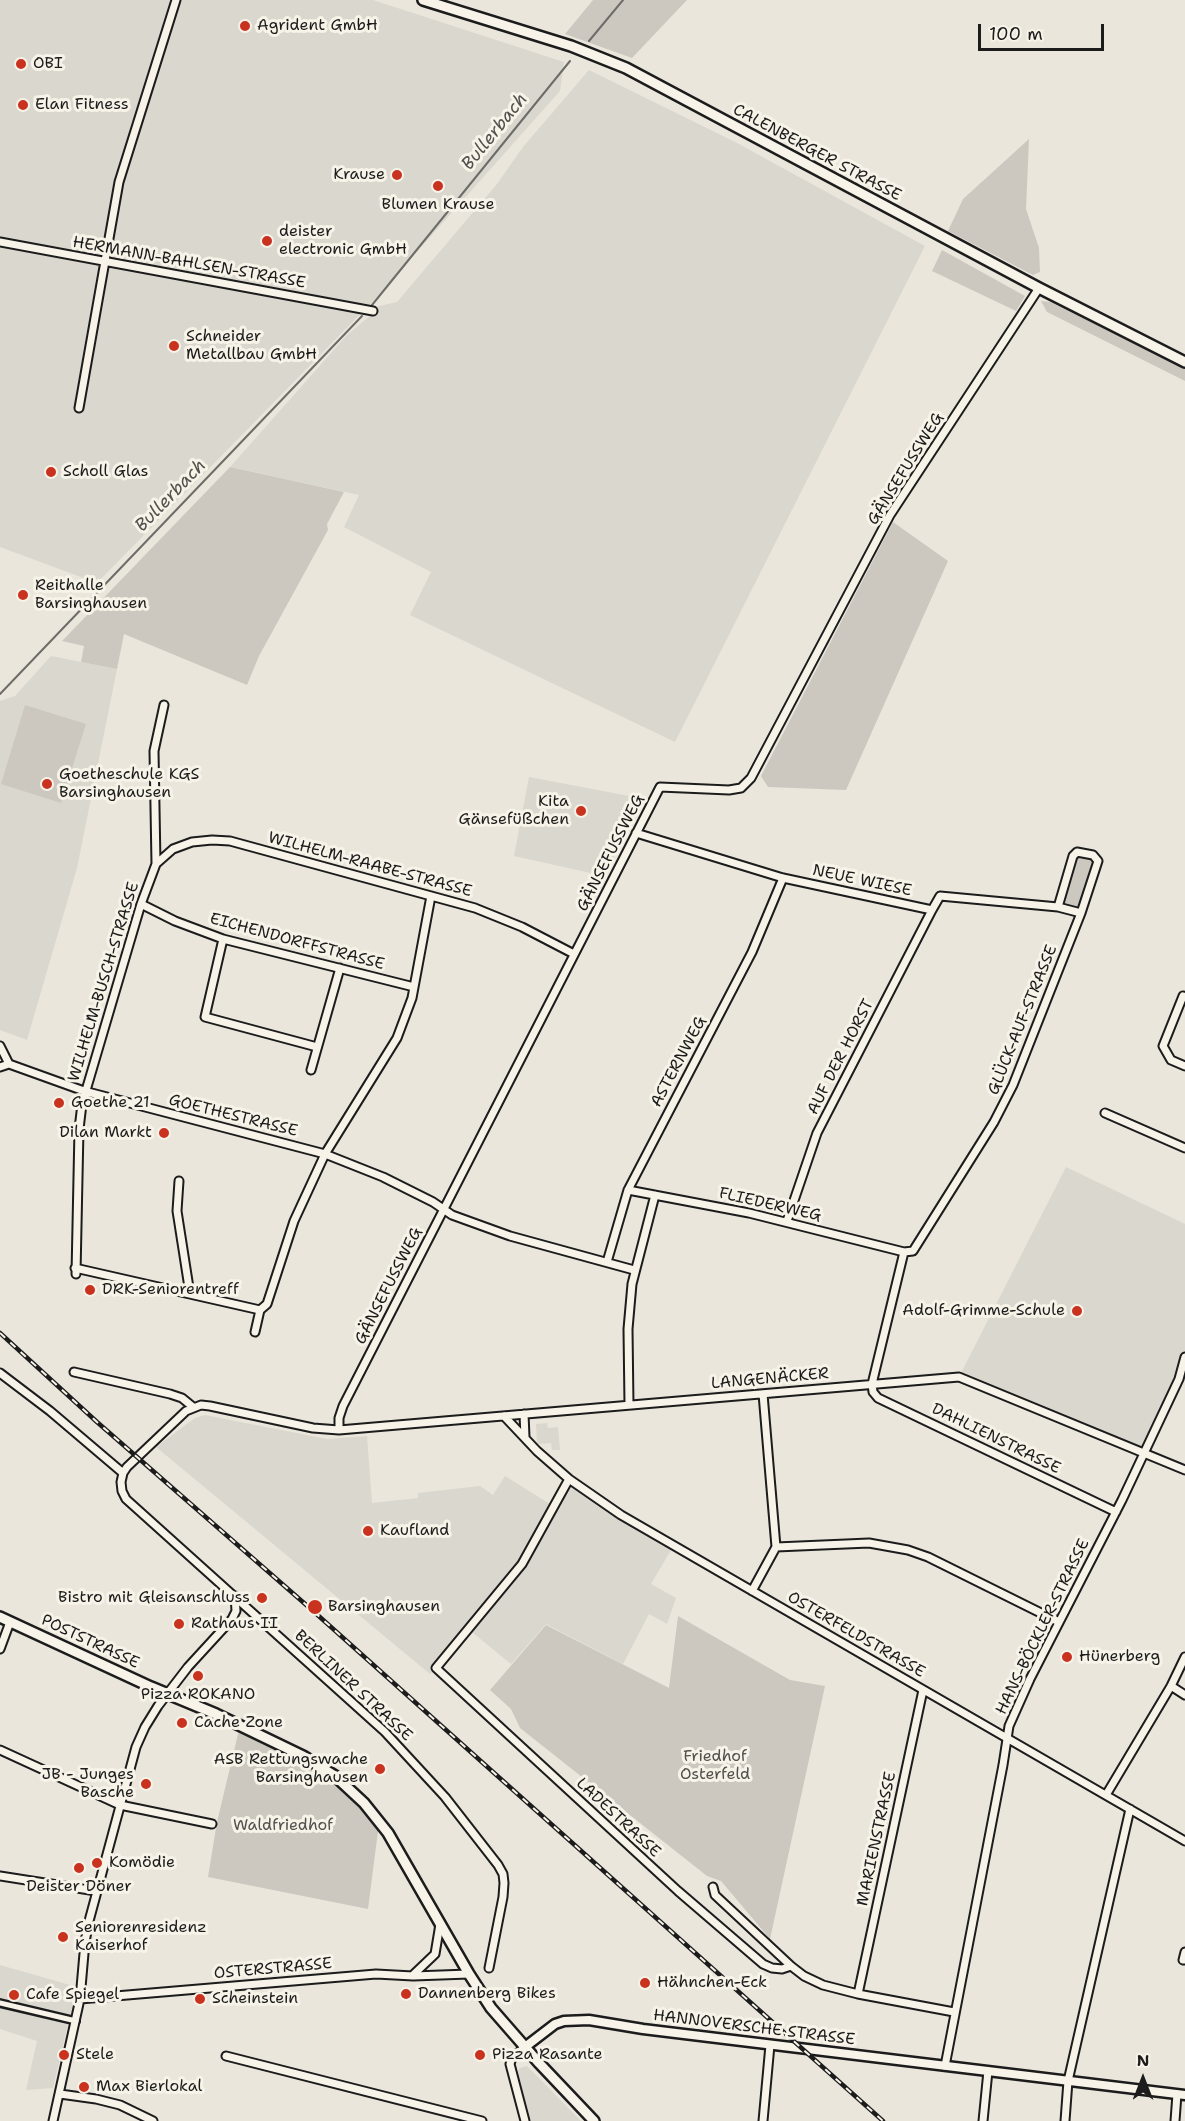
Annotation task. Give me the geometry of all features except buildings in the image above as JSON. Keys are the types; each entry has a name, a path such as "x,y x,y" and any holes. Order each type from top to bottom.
{"main road":[{"name":"CALENBERGER STRASSE","path":"423,0 571,46 626,68 1039,288 1185,362"},
{"name":"POSTSTRASSE","path":"0,1617 276,1743 303,1756 335,1776 364,1803 388,1833 491,2008 594,2121"}],"street":[{"path":"79,408 119,182 176,0"},
{"name":"HERMANN-BAHLSEN-STRASSE","path":"0,242 373,311"},
{"name":"GÄNSEFUSSWEG","path":"339,1430 339,1418 343,1406 660,787 729,790 741,788 751,778 890,515 1039,288"},
{"name":"WILHELM-BUSCH-STRASSE","path":"164,705 154,751 156,864 141,904 84,1091 79,1129 76,1270 190,1294"},
{"name":"NEUE WIESE","path":"636,833 783,878 932,910 940,896 1058,907 1080,913"},
{"name":"WILHELM-RAABE-STRASSE","path":"156,864 173,849 192,842 212,840 230,842 475,908 522,927 574,954"},
{"name":"GLÜCK-AUF-STRASSE","path":"904,1252 913,1251 994,1122 1013,1085 1080,913 1098,861 1093,855 1077,852 1073,856 1058,907"},
{"name":"ASTERNWEG","path":"607,1262 628,1190 752,952 783,878"},
{"path":"255,1332 260,1310 267,1304 294,1221 325,1154 397,1038 412,998 431,896"},
{"name":"EICHENDORFFSTRASSE","path":"141,904 184,925 223,939 414,987"},
{"name":"AUF DER HORST","path":"788,1221 817,1133 932,910"},
{"path":"223,939 205,1017 317,1047"},
{"path":"311,1070 340,968"},
{"path":"1185,997 1183,996 1163,1046 1171,1060 1185,1066"},
{"path":"0,1046 9,1064 0,1067"},
{"name":"GOETHESTRASSE","path":"9,1064 84,1091 325,1154 383,1177 453,1215 510,1236 634,1270"},
{"path":"1105,1113 1185,1148"},
{"path":"179,1181 177,1211 190,1294 260,1310"},
{"name":"FLIEDERWEG","path":"628,1190 788,1221 904,1252"},
{"path":"628,1405 628,1329 634,1270 655,1195"},
{"path":"872,1384 904,1252"},
{"name":"HANS-BÖCKLER-STRASSE","path":"945,2066 1009,1726 1116,1512 1179,1379 1185,1357"},
{"path":"0,1373 50,1411 123,1473 175,1419 193,1407 182,1398 171,1394 74,1372"},
{"name":"LANGENÄCKER","path":"193,1407 210,1406 313,1428 339,1430 959,1377 1185,1470"},
{"name":"DAHLIENSTRASSE","path":"872,1384 873,1392 878,1398 1116,1512"},
{"path":"752,1591 776,1547 763,1394"},
{"path":"524,1414 525,1437"},
{"name":"OSTERFELDSTRASSE","path":"504,1416 537,1451 569,1479 621,1515 1185,1841"},
{"name":"BERLINER STRASSE","path":"123,1473 122,1491 126,1499 402,1749 445,1797 498,1865 503,1874 503,1897 489,1968"},
{"name":"LADESTRASSE","path":"569,1479 522,1564 436,1668 678,1891 763,1964 782,1969 790,1966"},
{"path":"776,1547 869,1543 908,1550 928,1557 1059,1622"},
{"path":"52,2121 76,2021 85,1942 96,1891 141,1737 158,1706 188,1667 232,1619 236,1611 235,1596"},
{"path":"0,1649 10,1622"},
{"path":"1106,1796 1171,1686 1185,1657"},
{"path":"1171,1686 1185,1695"},
{"name":"MARIENSTRASSE","path":"858,1994 923,1690"},
{"path":"0,1750 120,1805 212,1824"},
{"path":"1065,2121 1068,2081 1130,1809"},
{"path":"0,1876 96,1891"},
{"path":"713,1887 715,1895 790,1966 804,1976 823,1985 858,1994 954,2012"},
{"path":"413,1976 435,1954 440,1922"},
{"path":"1185,1952 1185,1960"},
{"name":"OSTERSTRASSE","path":"80,1999 376,1974 413,1976 469,1974"},
{"path":"0,2003 76,2021"},
{"name":"HANNOVERSCHE STRASSE","path":"525,2047 555,2024 564,2021 589,2020 770,2045 1181,2095"},
{"path":"763,2121 770,2045"},
{"path":"525,2047 512,2058 510,2064 525,2121"},
{"path":"226,2056 482,2121"},
{"path":"983,2121 988,2071"},
{"path":"60,2094 120,2105 153,2121"},
{"path":"1175,2121 1181,2095"}],"shaded area":[{"path":"0,0 373,0 564,62 560,91 374,300 97,583 0,547"},
{"path":"589,70 737,143 925,246 675,742 410,615 431,572 344,527 359,495 230,467 347,335 371,315 375,307 397,302 497,184 523,147"},
{"name":"Goetheschule KGS Barsinghausen","path":"51,656 117,669 77,868 27,1040 0,1030 0,701 15,696"},
{"path":"529,777 645,799 604,876 514,856"},
{"name":"Adolf-Grimme-Schule","path":"1066,1167 1185,1224 1185,1357 1144,1453 959,1377"},
{"path":"205,1415 327,1439 367,1436 372,1503 418,1498 418,1493 480,1486 493,1495 505,1476 558,1509 572,1487 671,1550 651,1584 676,1598 667,1624 649,1614 623,1664 546,1624 511,1664 467,1628 430,1674 156,1447 195,1418"},
{"path":"547,1423 548,1428 558,1427 560,1450 552,1450 551,1443 537,1444 536,1424"},
{"path":"0,1965 77,1987 53,2088 26,2090 37,2041 0,2029"},
{"path":"527,2066 581,2121 531,2121 517,2072 520,2068"}],"green space":[{"path":"593,0 687,0 632,58 565,34"},
{"path":"1029,139 1026,209 1039,248 1040,272 1033,275 948,231 963,199"},
{"path":"942,250 1025,296 1016,311 932,271"},
{"path":"1041,301 1050,302 1185,368 1185,381 1047,312"},
{"path":"230,467 344,492 327,524 328,530 259,656 247,685 124,634 117,669 81,662 84,646 62,641"},
{"path":"893,522 948,561 846,790 768,787 761,776"},
{"path":"25,705 86,724 61,803 1,784"},
{"path":"1077,852 1098,861 1081,913 1058,907"},
{"name":"Friedhof Osterfeld","path":"678,1616 790,1680 825,1686 770,1939 721,1881 707,1876 520,1728 511,1709 490,1690 546,1625 669,1688"},
{"name":"Waldfriedhof","path":"239,1730 323,1774 358,1805 378,1831 368,1909 208,1877 217,1822"}],"waterway":[{"name":"Bullerbach","path":"589,41 623,0"},
{"name":"Bullerbach","path":"372,305 570,61"},
{"name":"Bullerbach","path":"0,694 362,316"}],"railway":[{"path":"0,1333 97,1422 312,1610 883,2121"}],"place":[{"name":"Agrident GmbH","path":"245,26"},
{"name":"OBI","path":"21,64"},
{"name":"Elan Fitness","path":"23,105"},
{"name":"Krause","path":"397,175"},
{"name":"Blumen Krause","path":"438,186"},
{"name":"deister electronic GmbH","path":"267,241"},
{"name":"Schneider Metallbau GmbH","path":"174,346"},
{"name":"Scholl Glas","path":"51,472"},
{"name":"Reithalle Barsinghausen","path":"23,595"},
{"name":"Goetheschule KGS Barsinghausen","path":"47,784"},
{"name":"Kita Gänsefüßchen","path":"581,811"},
{"name":"Goethe 21","path":"59,1103"},
{"name":"Dilan Markt","path":"164,1133"},
{"name":"DRK-Seniorentreff","path":"90,1290"},
{"name":"Adolf-Grimme-Schule","path":"1077,1311"},
{"name":"Kaufland","path":"368,1531"},
{"name":"Bistro mit Gleisanschluss","path":"262,1598"},
{"name":"Barsinghausen","path":"315,1607"},
{"name":"Rathaus II","path":"179,1624"},
{"name":"Hünerberg","path":"1067,1657"},
{"name":"Pizza ROKANO","path":"198,1676"},
{"name":"Cache Zone","path":"182,1723"},
{"name":"ASB Rettungswache Barsinghausen","path":"380,1769"},
{"name":"JB - Junges Basche","path":"146,1784"},
{"name":"Komödie","path":"97,1863"},
{"name":"Deister Döner","path":"79,1868"},
{"name":"Seniorenresidenz Kaiserhof","path":"63,1937"},
{"name":"Hähnchen-Eck","path":"645,1983"},
{"name":"Dannenberg Bikes","path":"406,1994"},
{"name":"Cafe Spiegel","path":"14,1995"},
{"name":"Scheinstein","path":"200,1999"},
{"name":"Stele","path":"64,2055"},
{"name":"Pizza Rasante","path":"480,2055"},
{"name":"Max Bierlokal","path":"84,2087"}]}
